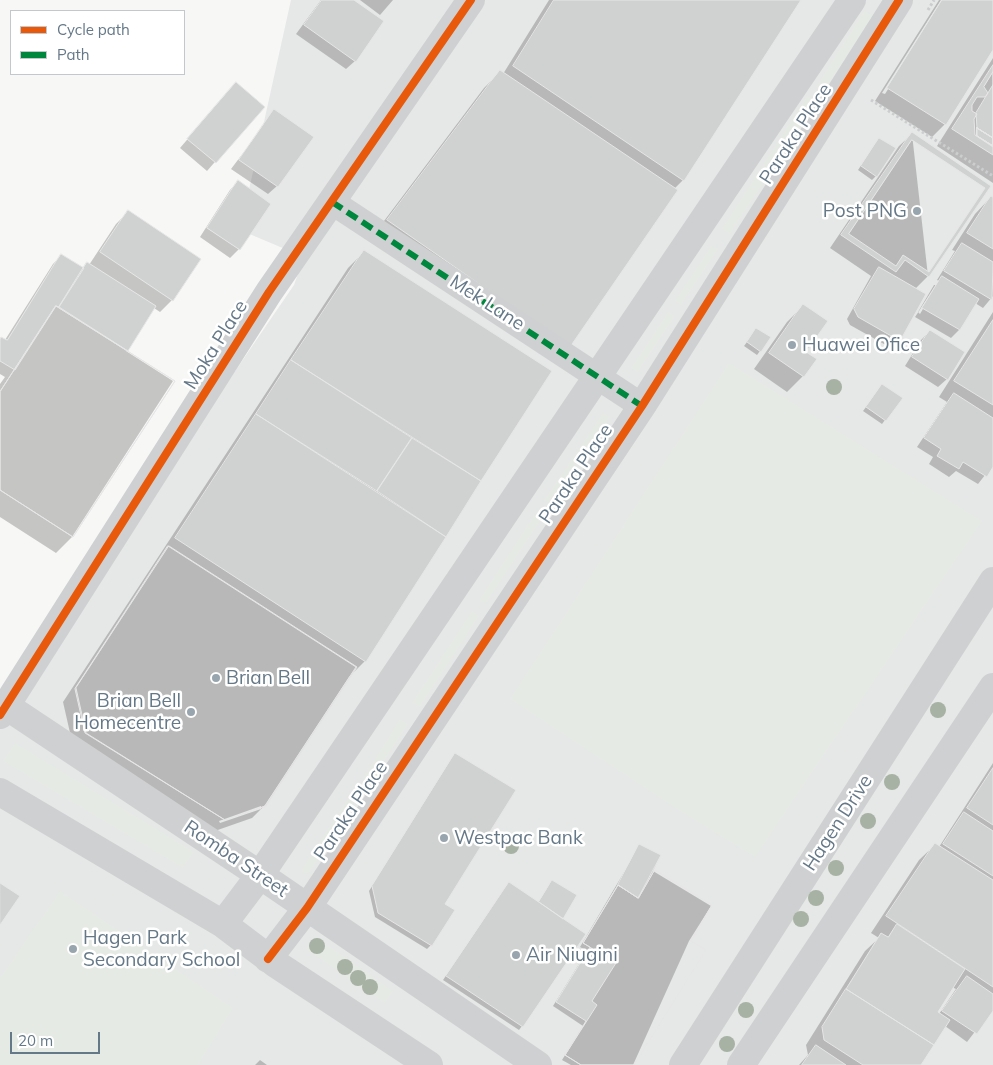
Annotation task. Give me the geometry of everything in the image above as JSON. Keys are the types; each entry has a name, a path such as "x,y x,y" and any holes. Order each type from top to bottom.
{"street":[{"name":"Moka Place","path":"3,710 269,292 471,0"},
{"name":"Paraka Place","path":"223,924 260,875 852,0"},
{"name":"Paraka Place","path":"268,959 307,908 642,406 847,85 899,0"},
{"name":"Mek Lane","path":"332,202 642,406"},
{"name":"Hagen Drive","path":"683,1065 993,580"},
{"path":"741,1065 993,687"},
{"name":"Romba Street","path":"3,710 260,875 538,1065"},
{"path":"0,792 223,924 268,959 429,1065"}],"path":[{"path":"847,85 993,176"}],"shaded area":[{"path":"291,0 993,0 993,1065 0,1065 0,715 294,285 304,257 240,230"},
{"path":"864,11 873,16 824,91 816,87"},
{"path":"807,96 816,101 730,234 722,229"},
{"path":"711,246 718,249 681,305 675,301"},
{"path":"668,312 675,316 638,372 631,368"},
{"path":"729,363 982,521 755,857 680,811 510,699"},
{"path":"603,413 610,417 549,503 544,500"},
{"path":"535,514 542,518 486,603 479,600"},
{"path":"472,611 479,616 420,707 412,703"},
{"path":"400,719 408,724 370,783 363,778"},
{"path":"15,743 194,852 183,868 3,761"},
{"path":"352,792 358,796 309,873 302,873 302,869"},
{"name":"Hagen Park Secondary School","path":"60,891 233,1008 198,1065 0,1065 0,978"},
{"path":"316,937 393,991 385,1003 306,949"}],"building":[{"path":"322,0 354,0 384,21 356,62 304,25"},
{"path":"554,0 801,0 684,181 513,66"},
{"path":"942,0 993,0 993,50 946,125 887,88"},
{"path":"993,65 993,155 952,129"},
{"path":"500,70 678,190 570,347 387,220"},
{"path":"993,72 993,147 975,135 974,119 977,114 972,111 972,105 977,97 985,97 988,93 984,87"},
{"path":"236,82 265,107 216,163 187,139"},
{"path":"993,85 993,138 977,128 976,113"},
{"path":"274,109 314,137 278,187 239,160"},
{"path":"977,128 993,138 993,146 977,136"},
{"path":"977,128 993,138 993,146 977,136"},
{"path":"977,128 993,138 993,146 977,136"},
{"path":"977,128 993,138 993,146 977,136"},
{"path":"977,128 993,138 993,146 977,136"},
{"name":"Post PNG","path":"912,132 991,186 929,277 905,260 896,272 841,235"},
{"path":"879,138 896,148 877,177 861,166"},
{"name":"Post PNG","path":"912,140 985,188 929,272 903,255 896,266 849,234"},
{"path":"238,180 271,204 240,250 207,228"},
{"path":"991,196 993,197 993,249 967,233"},
{"path":"128,210 201,259 173,301 100,252"},
{"path":"962,243 993,262 992,300 944,271"},
{"path":"364,250 552,371 481,481 291,360"},
{"path":"61,254 84,268 59,307 56,306 15,370 0,361 0,339 1,337 7,340"},
{"path":"87,262 156,306 128,351 59,307"},
{"path":"879,267 926,294 900,341 858,317 854,309"},
{"path":"942,276 979,299 960,330 922,308"},
{"name":"Huawei Ofice","path":"803,304 828,321 806,352 817,359 804,377 769,353"},
{"path":"56,306 175,381 73,537 0,490 0,392"},
{"path":"56,306 175,381 73,537 0,490 0,392"},
{"path":"993,320 993,405 954,381"},
{"path":"756,328 771,337 761,352 747,342"},
{"path":"930,330 965,352 948,380 912,357"},
{"path":"291,360 412,438 377,491 256,414"},
{"path":"882,384 903,398 886,421 866,407"},
{"path":"954,393 993,418 993,467 987,477 963,462 959,469 937,456 941,449 924,438"},
{"path":"256,414 446,537 366,662 175,538"},
{"path":"412,438 481,481 446,537 377,491"},
{"name":"Brian Bell","path":"168,546 356,667 265,806 225,820 85,733 75,689"},
{"name":"Brian Bell","path":"169,546 357,667 266,806 225,820 86,733 76,688"},
{"name":"Westpac Bank","path":"455,753 516,790 445,904 455,910 432,946 378,913 372,886"},
{"path":"993,768 993,825 967,808"},
{"path":"964,812 993,831 993,876 943,844"},
{"path":"935,843 993,880 993,987 886,916"},
{"path":"639,844 661,855 638,898 618,885"},
{"path":"655,870 712,905 691,941 706,950 634,1065 581,1065 565,1055 597,1005 592,1001 616,963 583,943 618,885 638,898"},
{"path":"655,870 712,905 691,941 706,950 634,1065 581,1065 565,1055 586,1021 556,1002 590,947 583,943 618,885 638,898"},
{"path":"552,880 577,895 563,919 539,902"},
{"name":"Air Niugini","path":"509,882 586,934 523,1027 446,976"},
{"path":"0,883 20,896 0,925"},
{"path":"897,924 965,969 938,1012 950,1020 934,1045 846,989 881,933 888,937"},
{"path":"967,976 993,994 993,1011 977,1034 942,1011"},
{"path":"846,989 934,1045 921,1065 863,1065 824,1040 822,1027"},
{"path":"816,1045 846,1065 802,1065"}],"marked path":[{"path":"332,202 642,406"}],"cycle path":[{"path":"0,715 269,292 471,0"},
{"path":"268,959 307,908 642,406 899,0"}],"place":[{"name":"Post PNG","path":"917,211"},
{"name":"Huawei Ofice","path":"792,345"},
{"name":"Brian Bell","path":"216,678"},
{"name":"Brian Bell Homecentre","path":"191,712"},
{"name":"Westpac Bank","path":"444,838"},
{"name":"Hagen Park Secondary School","path":"73,949"},
{"name":"Air Niugini","path":"516,955"}]}
